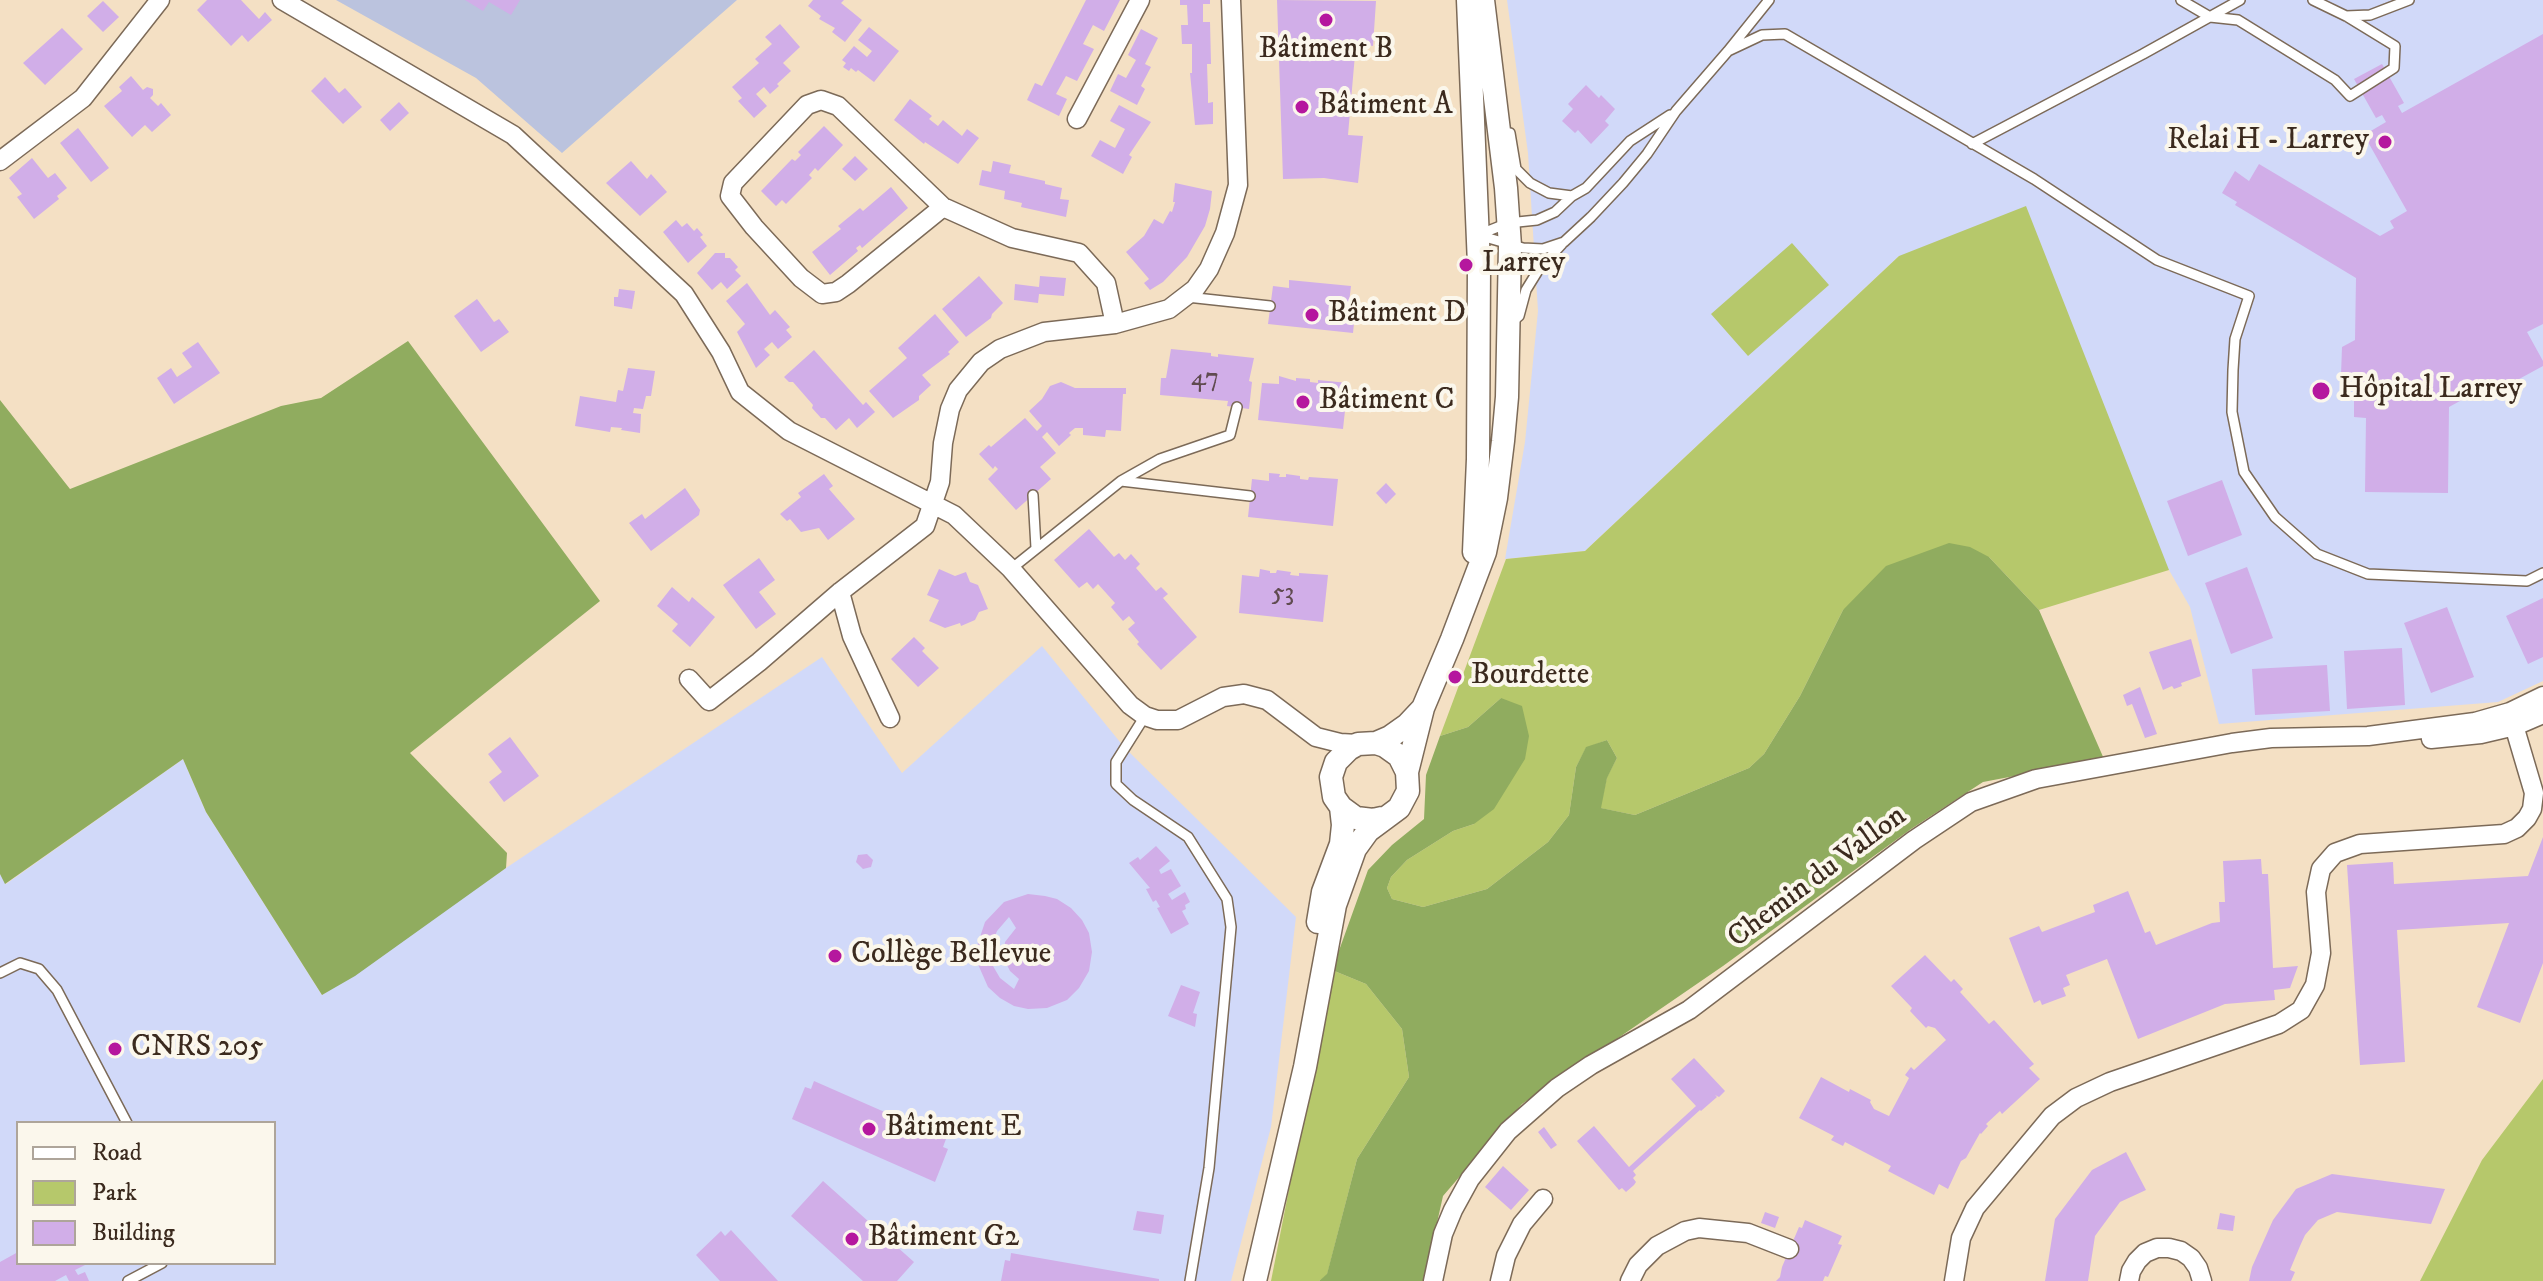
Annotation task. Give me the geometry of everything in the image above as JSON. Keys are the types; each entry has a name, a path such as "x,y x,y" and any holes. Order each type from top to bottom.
{"street":[{"path":"0,161 83,98 160,0"},
{"path":"282,0 513,135 684,294 721,352 740,392 789,431 954,515 1011,569 1130,705 1145,716 1157,720 1178,720 1223,697 1244,694 1267,700 1316,737 1393,750 1404,763 1409,784 1402,803 1368,831 1355,849 1335,905 1294,1118 1255,1281"},
{"path":"1077,119 1140,0"},
{"path":"689,679 709,701 925,526 940,482 950,409 958,390 981,362 1000,349 1044,332 1115,324 1169,309 1195,289 1209,269 1225,233 1238,185 1231,0"},
{"path":"1468,0 1478,235 1478,459 1471,589"},
{"path":"1407,772 1423,708 1485,552 1496,498 1507,397 1510,246 1499,122 1483,0"},
{"path":"943,207 848,284 836,292 822,294 801,278 730,196 733,183 807,105 821,100 838,106 943,207 1012,238 1079,253 1106,283 1115,324"},
{"path":"840,592 852,636 890,718"},
{"name":"Chemin du Vallon","path":"2512,719 2543,696"},
{"path":"1332,771 1342,755 1407,725 1423,708"},
{"name":"Chemin du Vallon","path":"1433,1281 1443,1234 1453,1210 1470,1179 1508,1131 1557,1088 1591,1065 1689,1010 1959,809 2000,790 2036,779 2271,738 2368,736 2543,714"},
{"path":"1954,1281 1961,1238 1975,1208 2052,1116 2076,1098 2110,1082 2279,1024 2301,1010 2315,985 2321,953 2316,892 2321,869 2335,853 2360,844 2504,834 2517,828 2527,818 2534,793 2512,719"},
{"path":"1316,737 1332,771 1332,790 1341,807 1343,825 1341,844 1319,912 1315,957 1316,1000"},
{"path":"1341,807 1356,818 1382,818"},
{"path":"1500,1281 1506,1256 1522,1224 1543,1199"},
{"path":"1630,1281 1638,1265 1657,1246 1685,1231 1699,1228 1748,1233 1789,1249"},
{"path":"2129,1281 2131,1271 2145,1253 2157,1248 2169,1248 2191,1258 2202,1281"}],"lane":[{"path":"1508,324 1519,316 1526,290 1539,269 1623,183 1676,111 1769,0"},
{"path":"2181,0 2210,17 2238,20 2335,80 2350,96 2394,68 2395,46 2313,0"},
{"path":"1972,144 2240,0"},
{"path":"2346,16 2370,15 2409,0"},
{"path":"1728,51 1762,35 1785,34 2034,179 2157,260 2249,296 2235,339 2233,370 2232,412 2244,472 2275,517 2317,554 2368,574 2527,581 2543,573"},
{"path":"1478,235 1508,223 1537,220 1555,212 1586,188 1630,141 1676,111"},
{"path":"1499,122 1509,130 1516,169 1530,183 1549,193 1572,196"},
{"path":"1478,235 1510,246 1543,249 1564,242"},
{"path":"1187,297 1270,306"},
{"path":"1011,569 1121,481 1160,459 1230,435 1237,407"},
{"path":"1121,481 1250,496"},
{"path":"1033,495 1036,548"},
{"path":"1145,716 1116,762 1116,784 1133,800 1188,837 1227,899 1231,927 1209,1168 1190,1281"},
{"path":"0,973 20,963 39,969 57,990 126,1121"},
{"path":"128,1281 158,1265"}],"shaded area":[{"path":"336,0 737,0 562,153 476,78"},
{"name":"Hôpital Larrey","path":"1507,0 2543,0 2543,681 2498,702 2219,724 2190,607 2169,570 1899,256 1585,551 1505,559 1525,442 1538,311 1528,153"},
{"name":"Collège Bellevue","path":"1042,646 1124,747 1296,917 1271,1127 1231,1281 0,1281 0,874 6,884 183,759 206,812 322,995 822,657 902,773"}],"green space":[{"path":"2026,206 2169,570 2039,610 1989,557 1843,610 1800,696 1764,754 1749,768 1635,815 1600,808 1607,777 1617,758 1607,740 1586,748 1576,767 1569,815 1548,842 1487,889 1423,907 1392,899 1387,888 1391,877 1407,860 1453,831 1474,824 1501,698 1468,727 1440,736 1506,559 1585,551 1899,256"},
{"path":"1792,243 1829,285 1748,356 1711,314"},
{"path":"408,341 600,601 410,753 507,853 506,868 355,976 322,995 206,812 183,759 5,884 0,874 0,400 70,489 281,406 321,398"},
{"path":"1949,543 1970,547 1989,557 2039,610 2104,759 1983,782 1911,829 1723,966 1522,1104 1443,1196 1424,1281 1319,1281 1327,1274 1357,1159 1409,1077 1402,1029 1366,984 1332,970 1368,870 1424,819 1426,775 1440,736 1468,727 1501,698 1522,706 1529,736 1525,759 1494,809 1474,824 1453,831 1407,860 1391,877 1387,888 1392,899 1423,907 1487,889 1548,842 1569,815 1576,767 1586,747 1607,740 1617,758 1607,778 1601,808 1635,815 1749,768 1764,754 1800,696 1843,610 1886,566"},
{"path":"1332,970 1366,984 1402,1029 1409,1077 1357,1159 1327,1275 1319,1281 1271,1281"},
{"path":"2543,1079 2543,1281 2420,1281 2482,1160"}],"building":[{"path":"207,0 241,0 259,19 265,12 272,20 248,42 242,35 231,46 197,10"},
{"path":"465,0 520,0 511,15 489,2 483,11"},
{"path":"813,0 844,0 841,3 862,20 845,42 832,32 835,28 819,19 821,16 808,6"},
{"path":"1086,0 1120,0 1104,31 1093,25 1083,44 1094,49 1077,81 1066,76 1056,94 1067,99 1059,116 1027,100 1035,83 1042,86"},
{"path":"1180,0 1210,0 1210,4 1203,4 1203,22 1210,22 1208,103 1213,102 1213,124 1195,125 1190,73 1192,44 1182,44 1181,25 1188,25 1187,5 1180,5"},
{"path":"1277,0 1376,1 1373,46 1356,43 1348,135 1363,136 1358,183 1324,178 1283,179"},
{"path":"103,1 119,17 103,32 87,16"},
{"path":"780,24 800,47 783,63 791,71 777,84 779,86 770,94 764,87 756,94 767,106 754,118 738,101 742,98 732,87 759,63 755,59 772,44 765,37"},
{"path":"869,27 899,51 874,82 858,70 856,72 851,68 849,71 843,67 846,63 842,60 854,46 867,57 872,51 858,40"},
{"path":"62,28 83,49 45,85 23,63"},
{"path":"1141,29 1158,38 1145,64 1151,67 1141,86 1145,89 1137,105 1110,91 1118,74 1126,78 1136,60 1128,55"},
{"path":"2543,34 2543,324 2527,332 2543,366 2486,397 2482,389 2449,407 2448,493 2365,492 2366,418 2354,417 2354,375 2341,375 2342,347 2355,340 2356,278 2235,205 2237,202 2222,193 2235,171 2249,181 2259,164 2380,236 2394,228 2390,221 2407,211 2364,135 2386,122 2382,115 2376,118 2354,79 2382,64 2404,103 2398,106 2402,113"},
{"path":"131,76 143,90 147,87 153,89 150,98 158,106 161,103 171,115 152,132 145,125 132,137 104,106 122,91 119,87"},
{"path":"325,77 339,93 345,88 362,107 343,124 311,91"},
{"path":"1586,85 1615,109 1605,121 1609,125 1591,144 1578,130 1575,133 1562,121 1573,109 1568,104"},
{"path":"910,99 932,116 929,119 938,126 943,120 962,136 967,129 979,138 958,164 924,144 894,120"},
{"path":"399,102 409,113 390,131 380,120"},
{"path":"1119,105 1151,122 1129,155 1132,157 1123,174 1091,156 1100,140 1115,148 1125,129 1110,121"},
{"path":"824,126 843,145 818,171 815,168 809,175 812,178 786,204 782,200 776,206 761,191 792,159 795,161 801,155 798,152"},
{"path":"78,128 109,168 91,182 60,143"},
{"path":"855,156 868,169 855,181 842,169"},
{"path":"32,158 48,178 55,173 67,188 57,196 59,199 34,219 17,197 22,194 9,178"},
{"path":"631,161 647,179 651,174 667,192 640,216 606,183"},
{"path":"993,161 1011,165 1009,173 1062,188 1060,199 1069,200 1066,217 1021,207 1022,203 1004,199 1005,191 979,185 982,170 991,172"},
{"path":"1175,183 1212,191 1210,209 1205,226 1187,257 1163,282 1150,290 1144,283 1149,279 1126,252 1144,236 1154,219 1163,224 1172,212"},
{"path":"891,187 908,208 862,248 860,245 856,248 858,251 830,275 812,252 841,229 838,226 860,208 863,211"},
{"path":"676,220 682,227 687,223 694,231 697,228 707,246 688,263 663,232"},
{"path":"715,253 725,253 725,258 730,258 738,267 735,270 741,276 727,289 721,282 712,290 697,273"},
{"path":"979,276 1003,303 991,318 966,337 942,309"},
{"path":"1040,276 1066,278 1064,296 1039,294 1038,303 1014,300 1015,284 1039,287"},
{"name":"Bâtiment D","path":"1289,280 1351,286 1349,303 1356,304 1353,333 1268,324 1273,286 1289,288"},
{"path":"747,283 770,315 775,310 790,327 786,330 792,337 778,349 772,342 764,349 770,355 756,368 737,332 745,324 726,301"},
{"path":"619,289 635,291 632,309 614,306 614,297 618,297"},
{"path":"477,299 494,322 499,319 509,332 481,352 454,316"},
{"path":"935,314 959,342 948,352 950,354 922,375 931,385 919,396 919,400 893,418 869,391 907,358 898,348"},
{"path":"198,342 220,373 174,404 157,378 171,368 177,377 192,367 182,353"},
{"path":"1171,349 1211,353 1211,356 1218,357 1218,354 1254,358 1249,381 1252,382 1249,409 1227,406 1228,401 1160,395 1161,378 1166,378"},
{"path":"814,350 863,405 866,402 875,412 857,428 849,418 836,430 812,408 813,405 793,382 784,377"},
{"path":"628,368 655,371 651,396 646,396 643,409 634,408 633,413 641,414 640,433 622,428 611,427 610,432 575,426 580,396 616,402 618,390 623,391"},
{"name":"Bâtiment C","path":"1279,376 1296,381 1296,378 1318,383 1318,380 1348,383 1343,429 1258,420 1262,383 1279,384"},
{"path":"1061,382 1075,388 1126,388 1121,431 1106,430 1105,437 1083,435 1083,428 1075,428 1059,446 1047,432 1042,437 1056,453 1040,467 1051,479 1016,510 988,479 998,469 995,466 993,469 979,454 1025,418 1037,431 1042,426 1029,411 1050,386"},
{"path":"1269,473 1280,474 1279,477 1286,477 1286,474 1300,476 1300,479 1308,480 1309,477 1338,479 1333,526 1248,517 1252,479 1269,481"},
{"path":"824,474 833,486 829,489 855,519 828,540 819,528 801,532 790,519 787,521 780,514 801,497 798,493"},
{"path":"2222,480 2242,535 2188,556 2167,501"},
{"path":"1386,483 1396,494 1386,504 1376,493"},
{"path":"685,488 700,510 699,515 651,551 629,523 642,514 645,519"},
{"path":"1089,529 1114,557 1119,553 1125,560 1131,554 1140,564 1136,568 1156,591 1161,587 1168,594 1163,598 1197,637 1161,670 1128,629 1135,623 1129,616 1123,621 1111,607 1115,603 1098,584 1093,589 1087,582 1079,588 1054,560"},
{"path":"759,558 775,580 759,592 776,614 756,629 723,585"},
{"path":"2247,567 2273,638 2231,654 2205,583"},
{"path":"939,569 955,576 966,572 970,582 978,585 988,609 961,626 960,623 945,628 929,621 939,600 927,595"},
{"path":"1260,569 1270,573 1277,570 1291,572 1290,575 1299,576 1299,573 1328,575 1323,622 1239,613 1242,575 1259,577"},
{"path":"672,587 689,602 692,597 715,617 690,647 672,631 678,624 657,606"},
{"path":"2543,598 2543,657 2528,664 2506,616"},
{"path":"2447,607 2474,677 2431,693 2404,623"},
{"path":"914,637 925,648 922,651 939,668 918,687 891,659"},
{"path":"2191,639 2201,676 2174,689 2172,686 2163,690 2149,652"},
{"path":"2402,648 2405,705 2347,709 2344,651"},
{"path":"2327,665 2330,711 2255,715 2252,669"},
{"path":"2140,687 2157,734 2145,738 2132,704 2127,706 2123,695"},
{"path":"510,737 539,776 504,802 489,782 502,772 488,754"},
{"path":"2543,837 2543,963 2520,1023 2477,1007 2509,923 2397,930 2405,1062 2360,1065 2347,865 2393,862 2394,884 2528,876"},
{"path":"1156,846 1170,861 1159,870 1161,874 1171,869 1181,886 1168,894 1172,900 1185,892 1190,902 1182,911 1189,924 1171,934 1157,908 1160,907 1156,900 1153,902 1146,889 1150,888 1129,863 1138,857 1140,860"},
{"path":"867,854 873,860 871,867 863,869 856,862 858,855"},
{"path":"2261,859 2262,874 2268,874 2273,968 2298,966 2290,988 2274,990 2275,1000 2225,1004 2138,1039 2107,959 2066,975 2070,985 2063,988 2066,996 2042,1005 2040,1000 2034,1003 2009,938 2039,926 2042,932 2095,912 2093,905 2128,891 2145,933 2150,931 2156,945 2220,922 2219,902 2225,902 2223,861"},
{"path":"1028,894 1045,896 1071,908 1082,920 1089,933 1092,952 1089,971 1067,1000 1047,1008 1028,1009 1014,1006 988,987 977,962 976,949 985,922 1004,902","holes":["1009,917 1016,928 1005,942 1004,951 1010,971 1019,979 1014,989 1000,978 993,966 992,943"]},
{"path":"1925,955 1951,982 1954,979 1963,989 1960,992 1989,1024 1994,1020 2034,1064 2029,1068 2040,1079 2002,1114 2000,1111 1986,1124 1988,1126 1961,1161 1948,1189 1939,1184 1934,1195 1888,1171 1891,1166 1845,1142 1843,1146 1831,1140 1834,1136 1799,1118 1821,1077 1871,1100 1874,1109 1889,1116 1909,1078 1905,1075 1911,1067 1914,1070 1946,1040 1935,1028 1926,1028 1891,986"},
{"path":"1181,985 1200,992 1193,1013 1197,1014 1195,1027 1168,1016"},
{"path":"1694,1058 1725,1091 1719,1097 1715,1095 1717,1097 1633,1171 1636,1175 1634,1185 1626,1192 1622,1188 1619,1190 1577,1141 1594,1126 1629,1167 1696,1106 1671,1079"},
{"name":"Bâtiment E","path":"814,1081 946,1139 943,1147 948,1149 935,1182 792,1119 805,1087 811,1089"},
{"path":"1544,1127 1557,1145 1551,1149 1538,1132"},
{"path":"2126,1152 2146,1190 2120,1202 2095,1236 2088,1281 2045,1281 2055,1219 2092,1170"},
{"path":"1503,1166 1529,1190 1511,1210 1485,1187"},
{"path":"2332,1174 2445,1189 2431,1224 2337,1212 2318,1220 2300,1246 2290,1270 2295,1272 2291,1281 2249,1281 2273,1220 2296,1189"},
{"name":"Bâtiment G2","path":"823,1181 914,1262 897,1281 863,1281 791,1216"},
{"path":"1137,1211 1164,1215 1161,1234 1133,1230"},
{"path":"1765,1212 1779,1217 1775,1228 1761,1223"},
{"path":"2220,1213 2235,1216 2233,1231 2217,1229"},
{"path":"1805,1220 1842,1236 1838,1244 1842,1245 1828,1277 1825,1276 1823,1281 1776,1281 1799,1227 1802,1228"},
{"path":"731,1230 778,1281 720,1281 696,1255 721,1231 725,1236"},
{"path":"16,1253 16,1265 85,1265 75,1270 78,1275 85,1272 89,1281 69,1281 66,1275 55,1281 0,1281 0,1262"},
{"path":"1011,1253 1159,1281 1001,1281 1005,1260 1010,1261"}],"place":[{"name":"Bâtiment B","path":"1326,20"},
{"name":"Bâtiment A","path":"1302,107"},
{"name":"Relai H - Larrey","path":"2385,142"},
{"name":"Larrey","path":"1466,265"},
{"name":"Bâtiment D","path":"1312,315"},
{"name":"Hôpital Larrey","path":"2321,391"},
{"name":"Bâtiment C","path":"1303,402"},
{"name":"Bourdette","path":"1455,677"},
{"name":"Collège Bellevue","path":"835,956"},
{"name":"CNRS 205","path":"115,1049"},
{"name":"Bâtiment E","path":"869,1129"},
{"name":"Bâtiment G2","path":"852,1239"}]}
